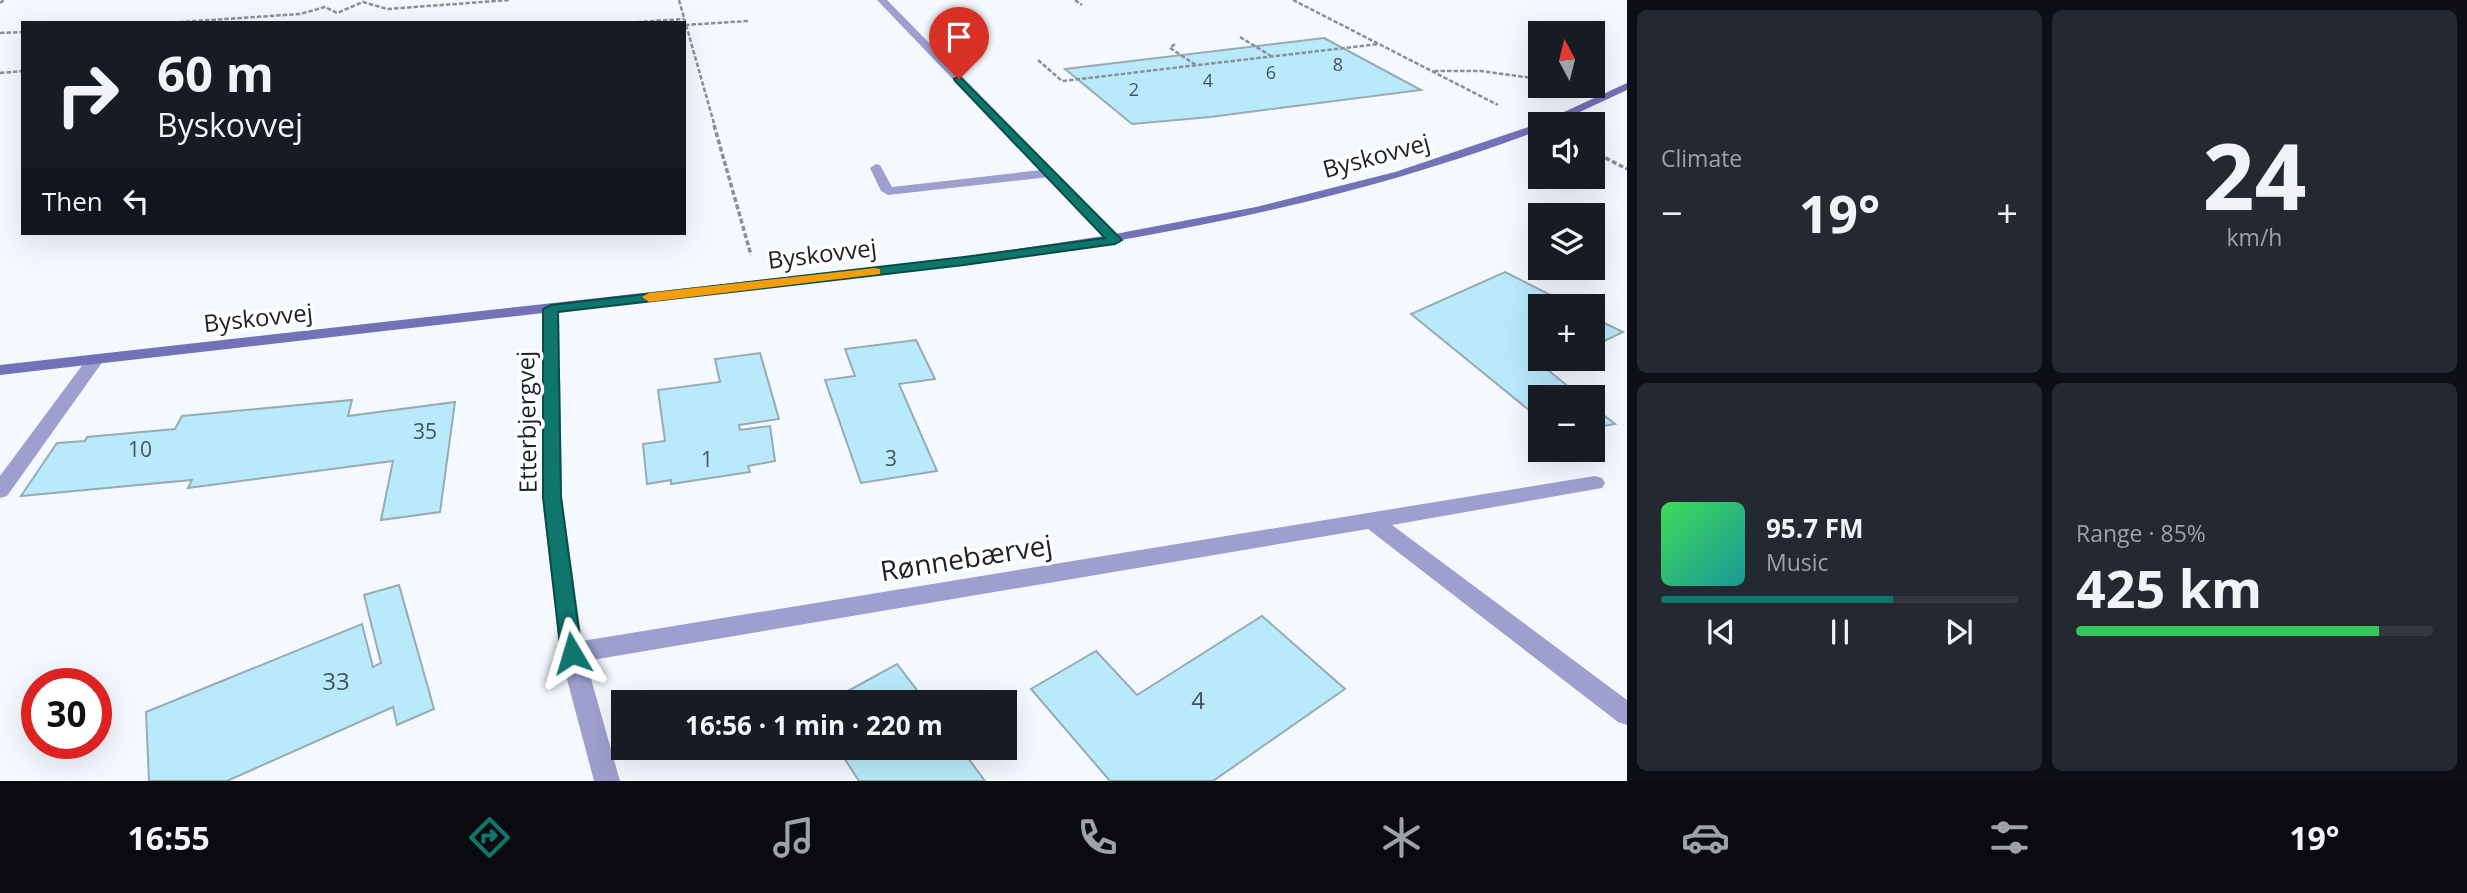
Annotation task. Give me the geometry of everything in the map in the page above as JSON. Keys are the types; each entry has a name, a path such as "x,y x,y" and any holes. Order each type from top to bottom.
{"main road":[{"path":"1571,112 1627,86"},
{"name":"Byskovvej","path":"0,370 759,285 1115,240 1327,195 1468,155 1528,131"}],"street":[{"path":"882,0 1115,240"},
{"path":"876,168 888,191 1050,173"},
{"name":"Etterbjergvej","path":"551,309 552,497 572,653 607,781"},
{"path":"0,491 96,360"},
{"name":"Rønnebærvej","path":"572,653 1595,483"},
{"path":"1371,520 1627,714"}],"path":[{"path":"0,3 4,0"},
{"path":"196,21 300,14 325,7 337,13 363,2 387,9 510,0"},
{"path":"654,21 684,19 679,0"},
{"path":"1075,0 1082,5"},
{"path":"1293,0 1498,104"},
{"path":"686,25 748,21"},
{"path":"686,29 759,285"},
{"path":"0,33 21,32"},
{"path":"1240,37 1271,56"},
{"path":"1175,44 1170,48 1196,65"},
{"path":"1038,60 1062,81 1379,44"},
{"path":"0,73 21,71"},
{"path":"1433,71 1481,71 1528,77"},
{"path":"1605,158 1627,169"}],"building":[{"path":"1324,38 1421,90 1210,117 1132,124 1065,69"},
{"path":"1505,272 1548,294 1528,294 1528,371 1549,371 1566,385 1528,385 1528,409 1411,314"},
{"path":"1605,323 1623,332 1605,341"},
{"path":"916,340 935,379 899,384 937,471 861,483 825,380 855,376 845,349"},
{"path":"760,353 779,419 739,425 740,430 770,426 775,461 748,466 750,472 671,484 671,480 647,484 643,444 665,441 658,390 720,382 715,359"},
{"path":"352,400 348,416 455,402 440,512 381,520 393,461 188,488 192,480 21,496 57,443 85,441 87,437 175,429 182,416"},
{"path":"1605,416 1615,424 1605,426"},
{"path":"399,585 434,709 397,725 393,707 227,781 149,781 146,712 362,624 373,667 381,663 364,595"},
{"path":"1262,616 1345,689 1213,781 1110,781 1031,689 1096,651 1137,695"},
{"path":"897,664 917,690 850,690"},
{"path":"845,760 970,760 985,781 859,781"}],"slow traffic":[{"path":"649,297 875,272"}],"route":[{"path":"572,653 552,497 551,309 964,261 1115,240 959,79"}]}
